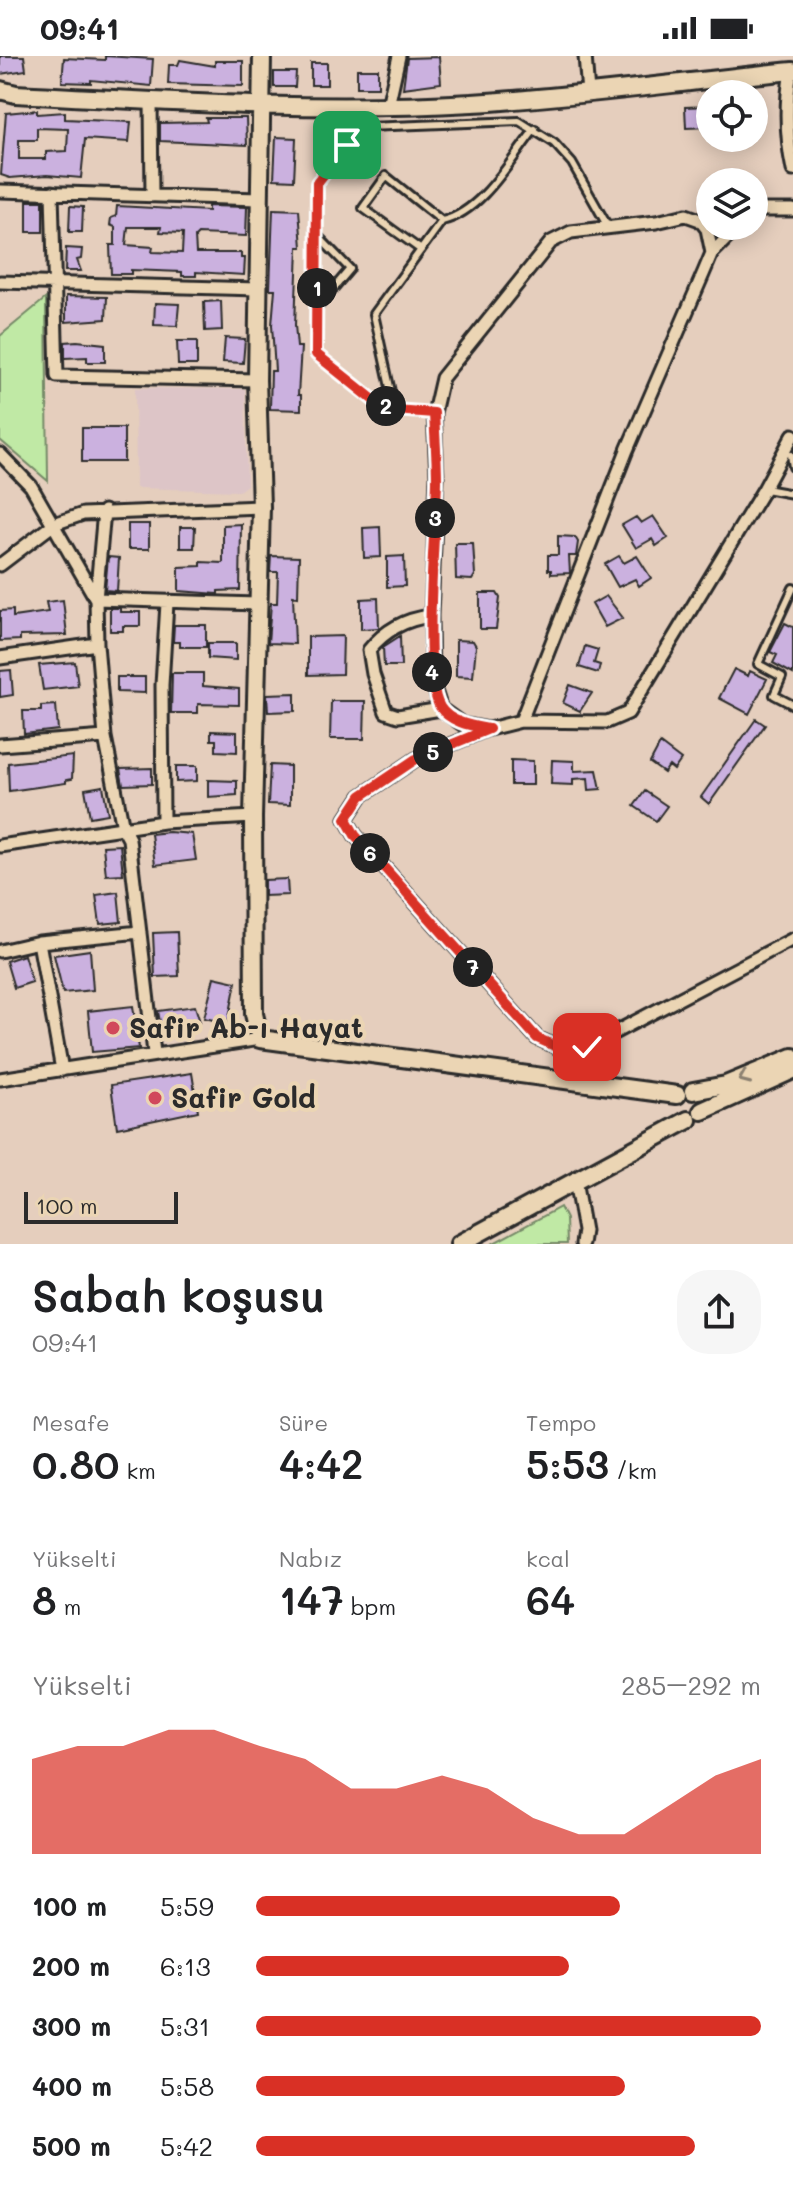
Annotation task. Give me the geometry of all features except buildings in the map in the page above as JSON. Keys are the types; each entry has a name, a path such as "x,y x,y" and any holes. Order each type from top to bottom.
{"street":[{"path":"260,1039 254,1014 253,817 261,507 257,380 262,56"},
{"path":"388,106 399,56"},
{"path":"585,56 588,93"},
{"path":"5,94 262,106 388,106 473,103 792,72 787,93 787,133 793,170"},
{"path":"151,101 152,196"},
{"path":"0,191 259,199"},
{"path":"52,192 57,376 257,380"},
{"path":"768,210 793,210"},
{"path":"489,729 462,724 441,709 432,681 431,616 437,477 434,413 442,378 551,242 571,232 607,225 656,222 696,214"},
{"path":"686,215 700,220 707,229 712,253"},
{"path":"521,721 627,450 712,253 725,240"},
{"path":"0,282 200,290 258,289"},
{"path":"793,435 790,459 764,489 628,713 607,722 521,721 489,729 416,759 361,796 346,819 355,835 537,1038 559,1048 587,1047 793,939"},
{"path":"0,454 31,486 96,599"},
{"path":"0,565 54,524 83,514 261,507"},
{"path":"104,511 96,599 105,737 123,828 129,839 154,1053"},
{"path":"96,599 257,604"},
{"path":"163,822 162,685 167,603"},
{"path":"431,616 413,618 381,635 369,650 373,674 386,712 398,716 441,709"},
{"path":"0,658 97,644"},
{"path":"0,745 105,737"},
{"path":"0,846 163,822 253,817"},
{"path":"0,951 39,942 140,932"},
{"path":"39,942 62,1070"},
{"path":"0,1079 260,1039 685,1093 701,1097 695,1116"},
{"path":"695,1116 679,1117 674,1109 685,1093 726,1085 793,1057"},
{"path":"460,1244 695,1116 793,1070"},
{"path":"575,1181 584,1231 582,1244"}],"lane":[{"path":"434,413 395,410 376,402 316,354 317,183 347,145 367,127 519,121 554,143 572,163 607,225"},
{"path":"395,410 374,314 442,221 454,218 482,194 535,129"},
{"path":"421,250 363,208 386,176 442,221"},
{"path":"315,233 350,269 317,308"},
{"path":"764,489 793,494"},
{"path":"793,588 758,664 782,677 774,695 793,705"}],"shaded area":[{"path":"135,388 245,389 247,485 239,491 136,488"}],"green space":[{"path":"46,298 48,481 0,440 0,336"},
{"path":"560,1207 566,1219 567,1244 492,1244"}],"place":[{"name":"Safir Ab-ı Hayat","path":"113,1028"},
{"name":"Safir Gold","path":"155,1098"}],"route":[{"path":"347,145 317,183 316,354 376,402 395,410 434,413 437,477 431,616 432,681 441,709 462,724 489,729 416,759 361,796 346,819 355,835 537,1038 559,1048 587,1047"}]}
